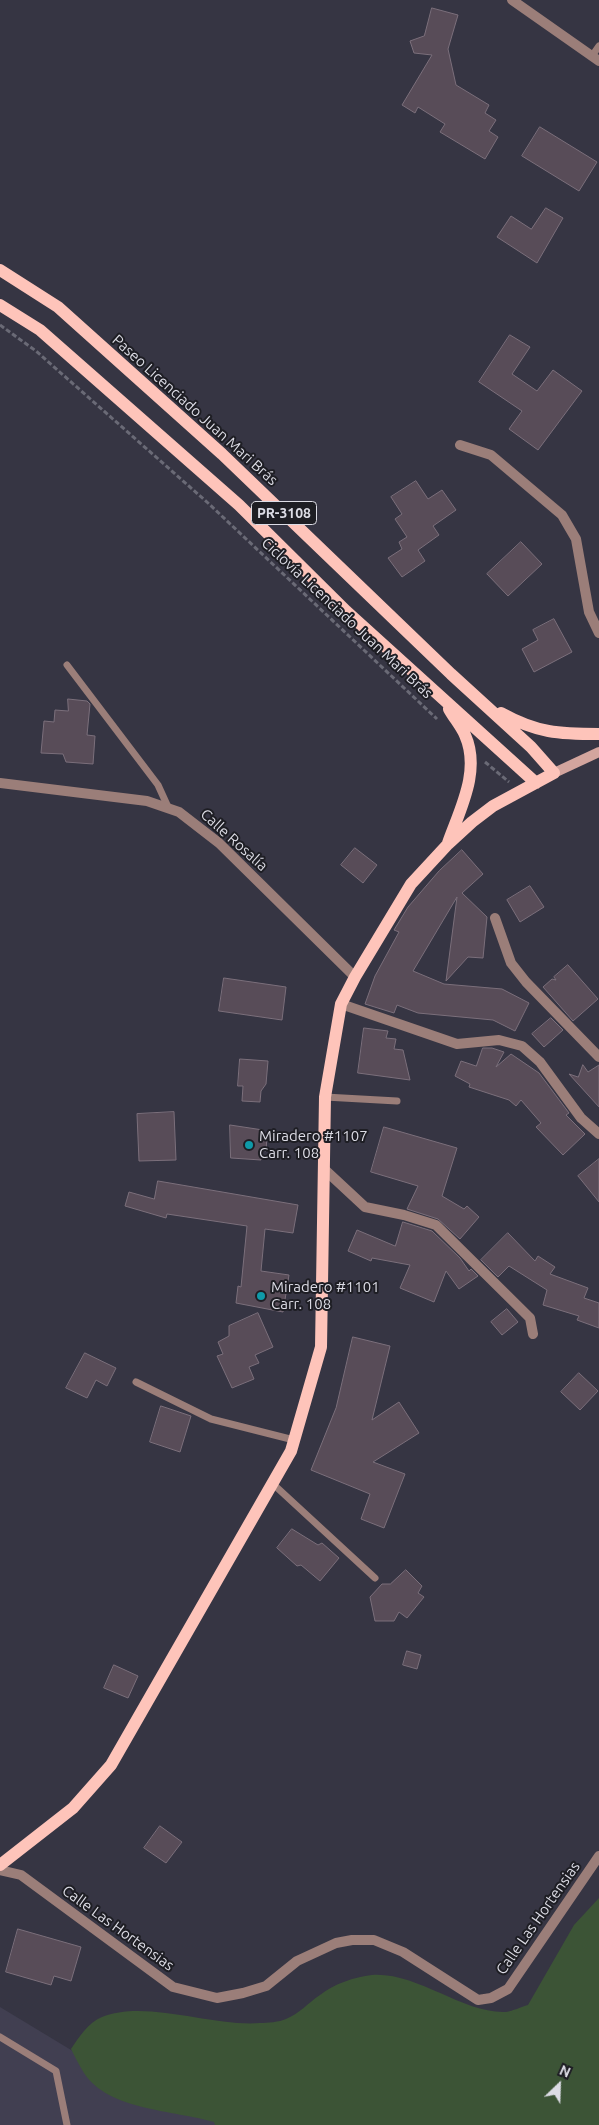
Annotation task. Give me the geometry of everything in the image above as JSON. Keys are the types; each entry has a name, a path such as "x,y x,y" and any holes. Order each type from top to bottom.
{"main road":[{"name":"Paseo Licenciado Juan Mari Brás","path":"0,270 58,307 222,454 530,747 554,773"},
{"name":"PR-3108","path":"0,305 40,330 239,505 346,610 536,782"},
{"path":"443,699 465,736 471,778 448,844"},
{"path":"482,703 520,723 543,731 599,734"},
{"path":"0,1864 73,1808 111,1765 291,1451 321,1347 325,1096 341,1004 355,977 411,884 448,844 472,822 519,792 599,752"}],"street":[{"path":"512,0 596,58"},
{"path":"460,445 491,455 562,516 576,539 589,612 599,633"},
{"name":"Calle Rosalía","path":"0,783 147,801 168,807 192,820 219,843 355,977"},
{"path":"495,918 501,940 511,962 532,989 599,1057"},
{"path":"341,1004 457,1044 499,1040 522,1046 540,1062 581,1118 599,1134"},
{"path":"324,1168 366,1207 404,1214 436,1225 530,1318 533,1334"},
{"name":"Calle Las Hortensias","path":"0,1870 21,1875 173,1987 218,1998 243,1993 266,1986 298,1961 336,1943 352,1940 374,1940 403,1952 478,2000 491,1998 508,1989 599,1856"}],"lane":[{"path":"596,58 599,46"},
{"path":"67,665 158,785 168,807"},
{"path":"325,1096 397,1101"},
{"path":"136,1382 211,1419 294,1440"},
{"path":"272,1483 375,1578"},
{"path":"0,2038 56,2071 67,2125"}],"path":[{"name":"Ciclovía Licenciado Juan Mari Brás","path":"0,325 36,351 208,503 438,720"},
{"path":"468,747 519,792"}],"shaded area":[{"path":"0,2007 76,2053 274,2125 0,2125"}],"green space":[{"path":"599,1898 599,2125 215,2125 214,2122 143,2107 109,2095 95,2086 84,2073 71,2049 92,2023 102,2017 119,2012 158,2012 241,2023 273,2022 291,2017 338,1984 358,1977 372,1975 406,1980 473,2007 490,2011 511,2011 528,2005 574,1925"}],"building":[{"path":"432,8 458,15 448,49 456,85 489,105 485,113 496,120 489,131 498,137 485,159 440,132 445,124 418,107 415,113 402,105 432,55 414,53 410,41 424,36"},
{"path":"540,127 597,162 579,191 522,156"},
{"path":"546,208 563,218 537,263 497,237 511,216 531,229"},
{"path":"510,335 530,347 512,374 537,391 553,370 582,391 538,450 509,429 522,411 479,382"},
{"path":"416,481 428,499 442,490 456,510 433,526 439,535 418,550 425,561 402,577 388,558 402,549 399,542 407,537 395,519 402,514 391,497"},
{"path":"521,542 542,564 508,596 487,574"},
{"path":"554,619 572,652 534,672 522,649 538,640 533,630"},
{"path":"68,699 87,701 90,704 87,735 95,736 93,764 66,762 63,754 41,753 44,721 54,722 55,710 68,711"},
{"path":"355,848 377,865 363,883 341,865"},
{"path":"462,850 483,874 462,893 487,917 483,958 468,957 446,981 457,897 413,971 444,984 502,989 529,1003 515,1031 493,1020 418,1013 397,1005 394,1013 365,1004 375,976 399,932 394,930 408,907 439,871"},
{"path":"530,886 544,907 520,922 507,900"},
{"path":"568,965 598,999 573,1021 543,987 552,979 556,980 554,977"},
{"path":"224,978 286,987 282,1020 219,1011"},
{"path":"551,1018 563,1030 544,1047 532,1034"},
{"path":"364,1028 388,1031 386,1038 396,1039 394,1049 403,1050 410,1080 358,1073"},
{"path":"483,1048 492,1048 504,1052 496,1067 511,1054 539,1073 569,1113 566,1115 585,1134 563,1155 536,1127 541,1123 521,1100 516,1106 509,1100 469,1087 470,1084 455,1076 461,1061 476,1066"},
{"path":"240,1059 268,1061 266,1084 261,1091 260,1102 242,1101 243,1086 238,1086"},
{"path":"583,1065 588,1072 599,1065 599,1107 569,1074 578,1077"},
{"path":"174,1112 176,1160 139,1161 137,1114"},
{"name":"Miradero #1107 Carr. 108","path":"230,1125 263,1130 262,1136 267,1136 266,1151 262,1150 261,1160 231,1158"},
{"path":"384,1127 457,1148 442,1196 464,1209 467,1206 479,1217 460,1239 438,1219 407,1209 418,1186 371,1172"},
{"path":"599,1159 599,1202 578,1176"},
{"path":"158,1181 298,1205 293,1233 265,1229 261,1271 289,1275 283,1312 236,1303 238,1286 241,1287 247,1226 167,1214 166,1218 125,1206 129,1192 154,1199"},
{"path":"403,1222 432,1231 460,1258 469,1271 471,1269 478,1276 459,1289 446,1271 434,1302 400,1288 410,1265 372,1258 371,1261 348,1251 357,1230 395,1246"},
{"path":"508,1233 535,1261 538,1256 555,1267 550,1274 588,1288 584,1298 599,1303 599,1328 577,1320 579,1316 543,1305 547,1290 509,1266 498,1277 481,1260"},
{"path":"507,1309 518,1322 502,1335 491,1322"},
{"path":"258,1313 273,1347 255,1355 259,1363 249,1367 254,1379 232,1388 217,1356 223,1354 218,1342 229,1336 229,1326"},
{"path":"353,1337 390,1346 372,1420 399,1402 419,1433 373,1462 405,1474 384,1528 361,1519 370,1494 311,1470 336,1408"},
{"path":"85,1353 116,1368 107,1386 96,1380 87,1398 66,1388"},
{"path":"579,1373 598,1391 580,1410 561,1392"},
{"path":"161,1406 191,1416 180,1452 150,1442"},
{"path":"292,1529 318,1545 322,1543 339,1558 320,1581 301,1565 297,1566 277,1548"},
{"path":"406,1570 422,1586 418,1593 424,1597 407,1618 399,1612 394,1621 375,1621 370,1597 382,1584 390,1584"},
{"path":"407,1651 421,1655 417,1669 403,1665"},
{"path":"114,1665 138,1676 128,1698 104,1688"},
{"path":"160,1826 182,1842 166,1863 144,1848"},
{"path":"18,1929 81,1947 71,1981 54,1976 51,1985 6,1972"}],"place":[{"name":"Miradero #1107 Carr. 108","path":"249,1145"},
{"name":"Miradero #1101 Carr. 108","path":"261,1296"}]}
